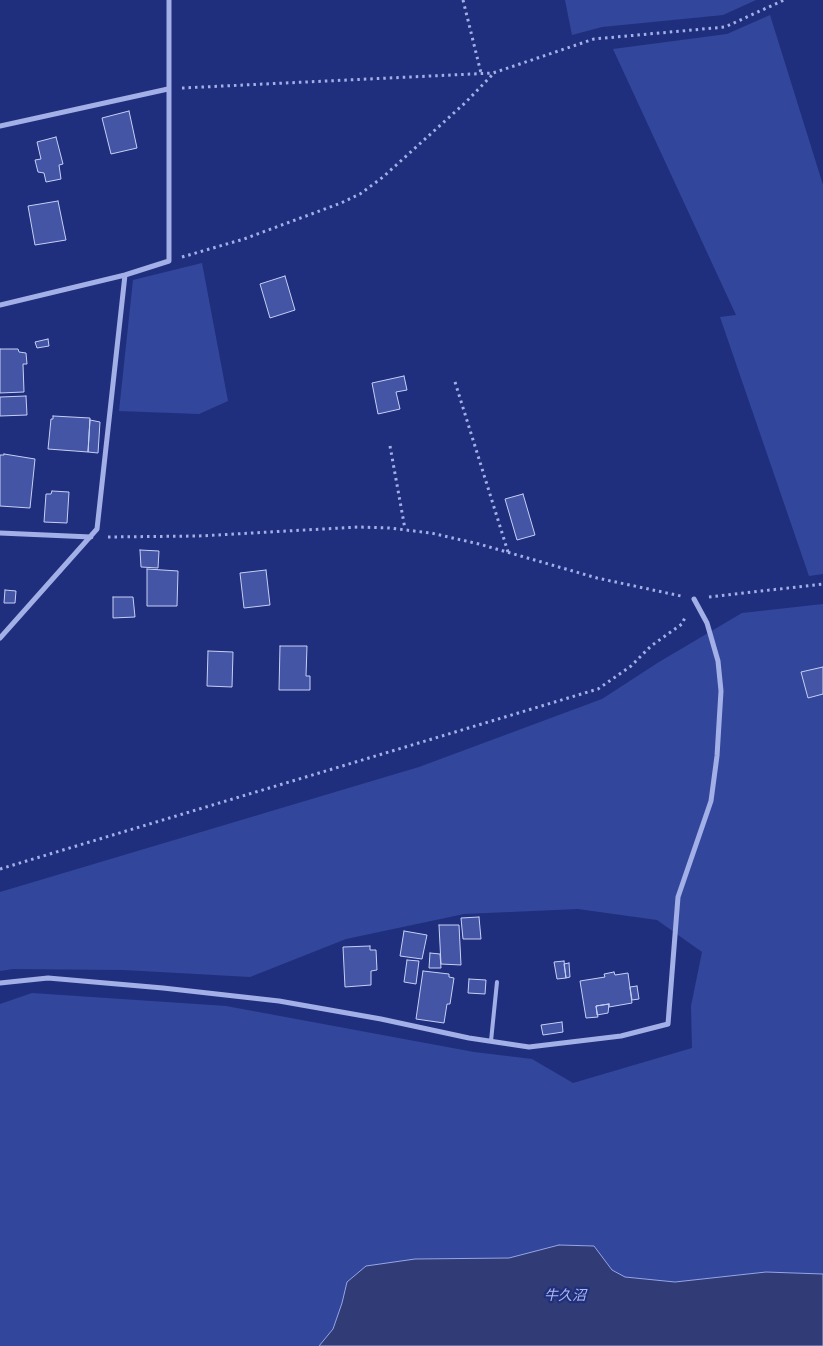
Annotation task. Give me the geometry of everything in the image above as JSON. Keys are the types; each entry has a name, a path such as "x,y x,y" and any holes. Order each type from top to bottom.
{"street":[{"path":"0,306 125,275 169,261 169,0"},
{"path":"0,126 168,89"},
{"path":"0,638 97,529 125,275"},
{"path":"0,533 91,537"},
{"path":"0,983 48,978 279,1001 529,1047 620,1036 668,1024 678,897 711,801 722,691 718,661 707,623 694,599"}],"lane":[{"path":"491,1041 498,982"}],"path":[{"path":"463,0 481,73"},
{"path":"168,89 493,73 594,39 725,27 784,0"},
{"path":"169,261 244,239 341,203 360,194 383,177 466,102 493,73"},
{"path":"454,382 508,553"},
{"path":"390,446 404,529"},
{"path":"91,537 199,536 358,527 404,529 431,532 597,578 694,599 823,584"},
{"path":"0,869 598,690 631,666 651,646 682,624 694,599"}],"shaded area":[{"path":"565,0 756,0 723,15 602,27 572,35"},
{"path":"770,15 823,185 823,574 809,576 720,317 736,315 613,49 727,34"},
{"path":"202,263 228,401 199,414 119,411 133,280"},
{"path":"823,604 823,1274 766,1272 675,1282 624,1277 612,1270 594,1246 559,1245 509,1258 415,1259 347,1282 333,1329 319,1346 0,1346 0,1004 32,993 226,1006 474,1052 532,1059 573,1083 692,1048 691,1006 702,952 657,920 578,909 464,914 346,939 250,977 124,970 13,969 0,971 0,892 419,767 602,699 659,662 742,613"}],"water":[{"name":"牛久沼","path":"559,1245 594,1246 612,1270 625,1277 675,1282 766,1272 823,1274 823,1346 319,1346 333,1329 347,1282 366,1266 415,1259 509,1258"}],"building":[{"path":"129,111 137,148 111,154 102,118"},
{"path":"56,137 63,164 59,165 61,179 46,182 44,173 38,172 35,160 41,159 37,142"},
{"path":"58,201 66,240 35,245 28,206"},
{"path":"285,276 295,310 270,318 260,284"},
{"path":"48,339 49,346 37,348 35,342"},
{"path":"0,349 18,349 19,352 26,353 27,364 23,364 24,392 0,393"},
{"path":"404,376 407,390 396,392 400,409 378,414 372,383"},
{"path":"26,396 27,415 0,416 0,397"},
{"path":"53,416 90,418 88,452 48,449 51,419 53,419"},
{"path":"90,420 100,422 98,453 88,452"},
{"path":"0,455 35,459 30,508 0,506"},
{"path":"52,491 69,492 67,523 44,522 46,494 51,494"},
{"path":"523,494 535,535 517,540 505,499"},
{"path":"140,550 159,551 158,568 141,567"},
{"path":"147,569 178,571 177,606 147,606"},
{"path":"266,570 270,605 244,608 240,573"},
{"path":"5,590 16,591 15,603 4,603"},
{"path":"113,597 133,597 135,617 113,618"},
{"path":"280,646 307,646 306,676 310,676 310,690 279,690"},
{"path":"208,651 233,652 232,687 207,686"},
{"path":"823,667 823,694 808,698 801,672"},
{"path":"479,917 481,939 463,939 461,918"},
{"path":"439,925 459,925 461,965 441,964"},
{"path":"404,931 427,935 422,959 400,956"},
{"path":"370,946 370,950 376,950 377,970 371,971 371,985 345,987 343,947"},
{"path":"430,953 440,954 441,968 429,968"},
{"path":"407,960 419,961 416,984 404,982"},
{"path":"564,961 566,978 557,979 554,962"},
{"path":"569,963 570,977 566,978 564,964"},
{"path":"423,971 449,974 449,977 454,978 450,1004 447,1004 444,1023 416,1019"},
{"path":"614,972 615,975 628,973 632,1003 609,1007 609,1004 596,1006 598,1017 586,1018 580,981 605,977 604,974"},
{"path":"469,979 486,980 485,994 468,993"},
{"path":"637,986 639,999 632,1000 630,987"},
{"path":"609,1004 608,1013 597,1015 596,1006"},
{"path":"562,1022 563,1032 543,1035 541,1025"}]}
